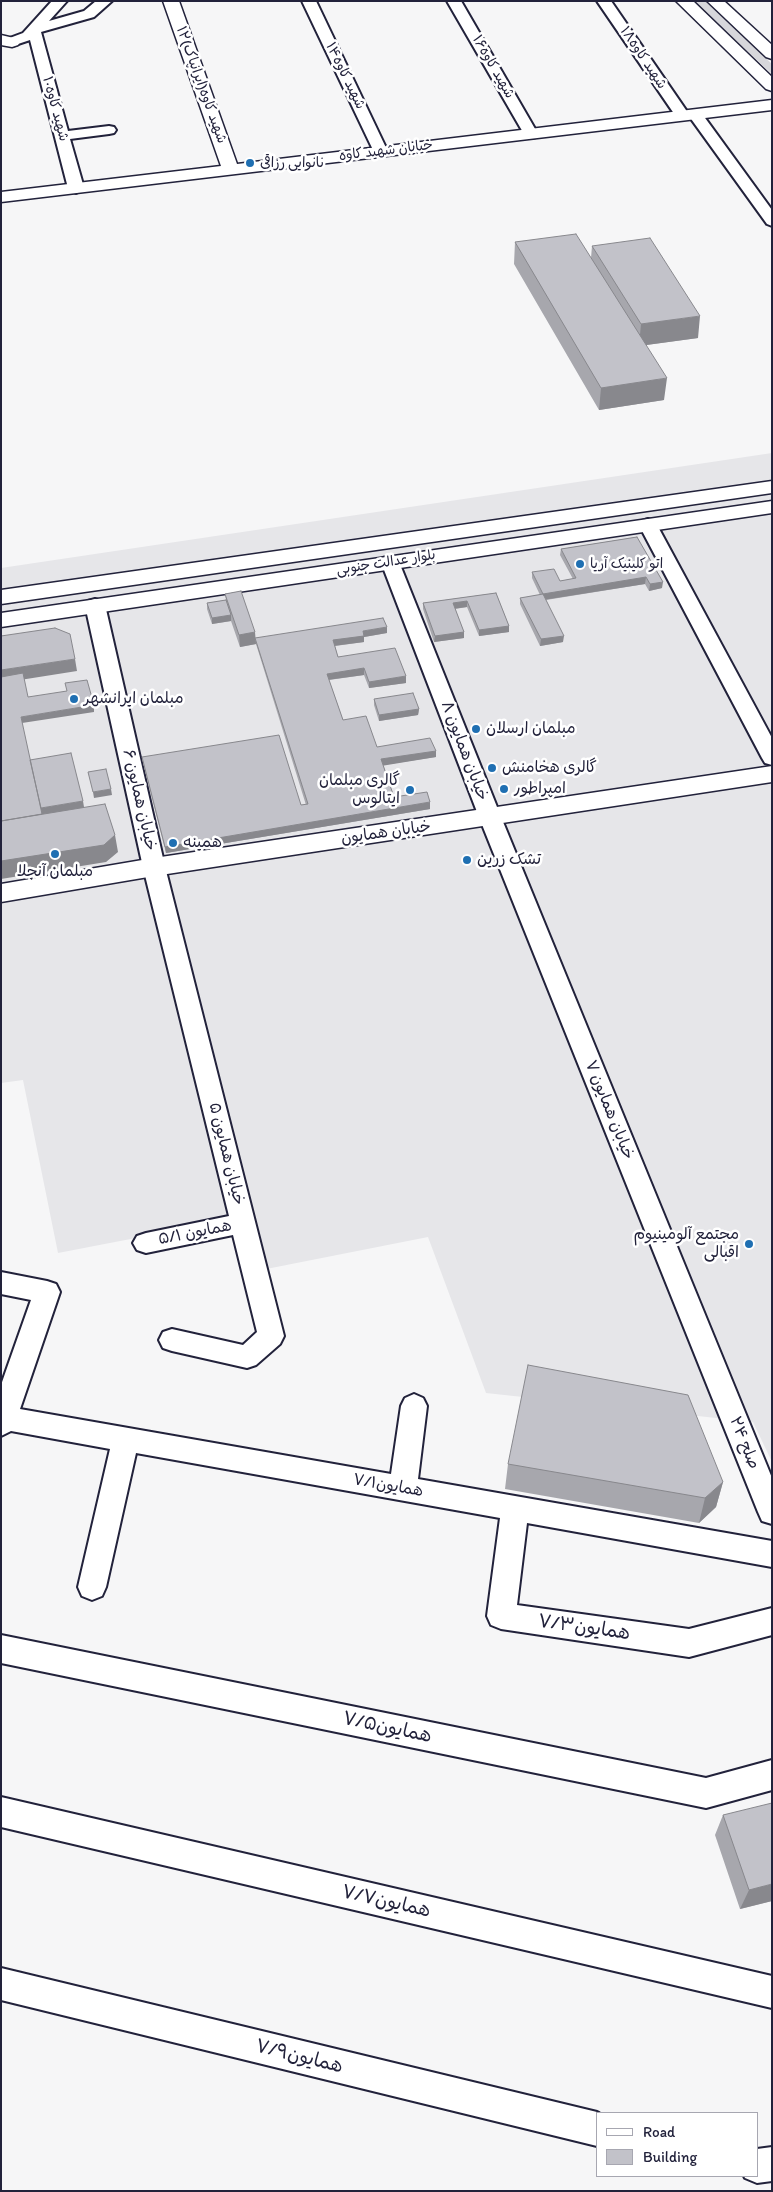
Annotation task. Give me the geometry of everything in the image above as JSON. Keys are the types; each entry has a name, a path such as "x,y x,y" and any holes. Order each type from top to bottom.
{"street":[{"path":"5,45 28,36 60,1"},
{"path":"34,30 89,14 105,1"},
{"name":"۱۲شهید کاوه(ایرانپاک)","path":"171,1 231,170"},
{"name":"شهید کاوه۱۴","path":"309,1 381,152"},
{"name":"شهید کاوه۱۶","path":"454,1 531,134"},
{"name":"شهید کاوه۱۸","path":"604,1 689,115 772,221"},
{"path":"684,1 772,86"},
{"path":"715,1 766,42 772,54"},
{"name":"شهید کاوه۱۰","path":"34,30 76,188"},
{"path":"5,45 38,44"},
{"name":"خیابان شهید کاوه","path":"1,197 772,105"},
{"path":"62,136 109,130"},
{"name":"بلوار عدالت جنوبی","path":"1,620 95,606 194,581 772,487"},
{"name":"بلوار عدالت جنوبی","path":"1,597 390,562 772,506"},
{"path":"648,525 772,758"},
{"name":"خیابان همایون ۸","path":"390,562 490,817"},
{"name":"خیابان همایون ۶","path":"95,606 154,867"},
{"name":"خیابان همایون","path":"1,893 154,867 772,774"},
{"name":"خیابان همایون ۷","path":"490,817 728,1403"},
{"name":"خیابان همایون ۵","path":"154,867 271,1336 247,1357 172,1340"},
{"name":"همایون ۵/۱","path":"146,1243 243,1223"},
{"path":"1,1283 47,1292 2,1421"},
{"name":"صلح ۲۴","path":"728,1403 772,1512"},
{"path":"403,1489 414,1406"},
{"name":"همایون۷/۱","path":"2,1421 126,1440 772,1554"},
{"path":"92,1587 126,1440"},
{"name":"همایون۷/۳","path":"515,1508 501,1616 689,1643 772,1621"},
{"name":"همایون۷/۵","path":"1,1649 706,1793 772,1775"},
{"name":"همایون۷/۷","path":"1,1812 772,1992"},
{"name":"همایون۷/۹","path":"1,1984 596,2129"},
{"path":"758,2166 772,2164"}],"shaded area":[{"path":"693,1 705,1 772,64 772,74"},
{"path":"772,453 772,1462 753,1422 486,1393 428,1237 241,1274 229,1220 58,1253 23,1080 1,1083 1,568"}],"building":[{"path":"576,234 667,378 601,388 515,242"},
{"path":"650,238 700,316 641,324 592,246"},
{"path":"637,537 663,582 650,584 646,577 543,594 532,572 554,569 560,581 576,578 561,549"},
{"path":"241,591 255,632 239,635 225,594"},
{"path":"496,593 509,626 479,630 467,601 453,603 464,632 435,636 423,603"},
{"path":"543,594 564,636 541,639 520,598"},
{"path":"226,600 231,615 212,618 207,603"},
{"path":"383,618 387,627 363,631 364,636 333,640 338,657 395,648 406,676 369,682 364,668 327,674 343,720 366,716 377,747 430,738 436,751 381,759 394,797 427,792 430,802 165,847 142,757 279,735 301,805 308,804 255,638"},
{"path":"55,628 70,634 75,659 1,670 1,636"},
{"path":"23,673 28,697 67,691 65,683 87,680 94,705 21,717 42,814 1,821 1,677"},
{"path":"413,693 419,709 379,715 374,699"},
{"path":"71,753 83,801 41,808 30,760"},
{"path":"106,769 111,789 93,792 88,772"},
{"path":"105,804 115,835 104,845 1,861 1,821"},
{"path":"528,1365 688,1395 723,1482 705,1498 508,1464"},
{"path":"772,1803 772,1884 749,1890 723,1815"}],"place":[{"name":"نانوایی رزاقی","path":"250,163"},
{"name":"اتو کلینیک آریا","path":"580,564"},
{"name":"مبلمان ایرانشهر","path":"74,699"},
{"name":"مبلمان ارسلان","path":"476,729"},
{"name":"گالری هخامنش","path":"492,768"},
{"name":"امپراطور","path":"504,789"},
{"name":"گالری مبلمان ایتالوس","path":"410,790"},
{"name":"همینه","path":"173,843"},
{"name":"مبلمان آنجلا","path":"55,854"},
{"name":"تشک زرین","path":"467,860"},
{"name":"مجتمع آلومینیوم اقبالی","path":"749,1244"}]}
